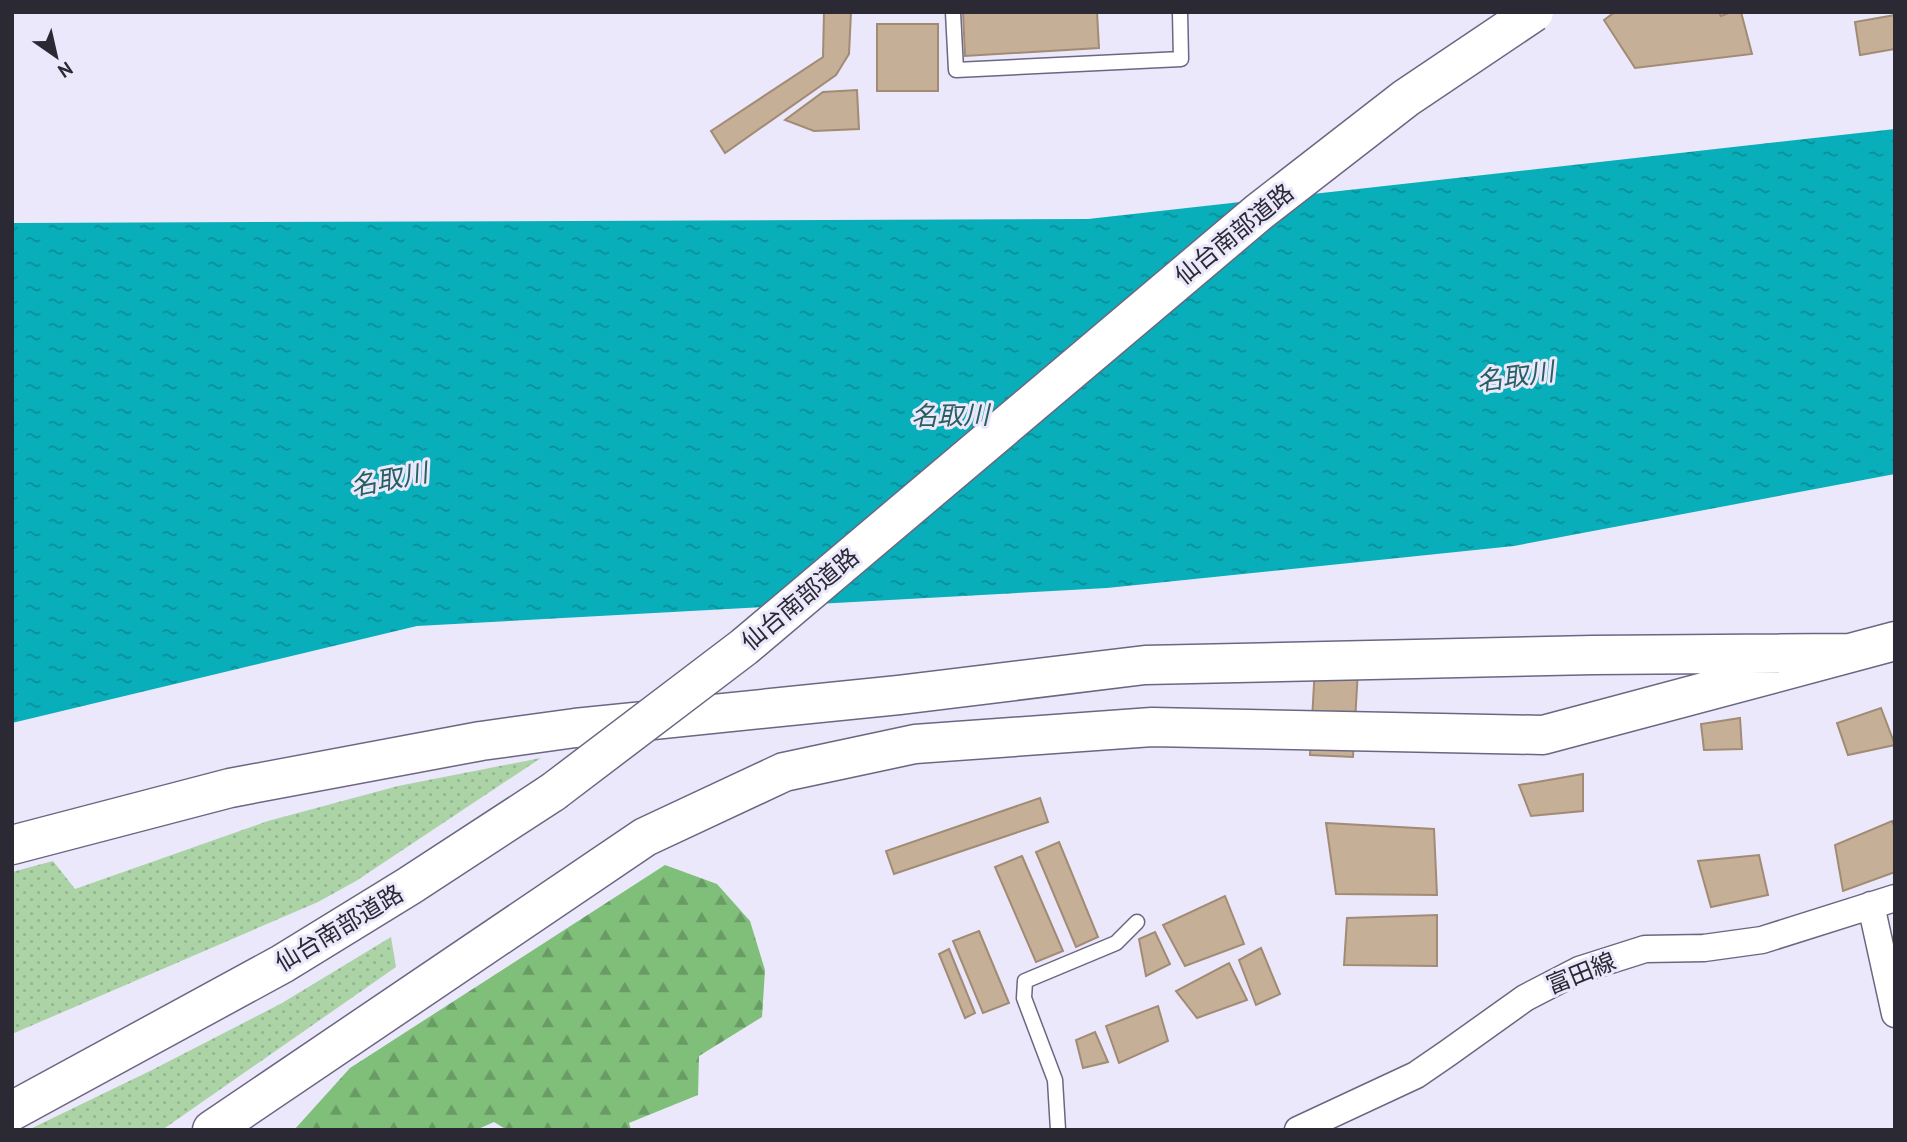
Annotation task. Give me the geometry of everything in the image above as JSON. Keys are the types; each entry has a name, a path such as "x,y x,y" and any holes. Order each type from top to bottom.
{"highway":[{"name":"仙台南部道路","path":"12,1111 282,964 409,886 553,792 744,647 1259,212 1406,99 1534,12"},
{"path":"212,1130 645,837 784,772 915,744 1152,727 1543,735 1895,641"},
{"path":"12,845 230,788 481,741 575,728 899,695 1145,665 1593,655 1848,653"}],"street":[{"path":"1883,901 1895,1014"},
{"name":"富田線","path":"1298,1130 1416,1075 1524,998 1579,970 1645,948 1704,948 1762,940 1883,901"}],"lane":[{"path":"953,12 956,70 1181,59 1180,12"},
{"path":"1058,1130 1055,1080 1024,998 1025,981 1116,943 1137,922"}],"green space":[{"path":"541,758 356,881 318,902 12,1034 12,872 53,861 75,889 268,821 398,786"},
{"path":"665,865 717,884 750,921 765,970 762,1017 699,1056 698,1095 629,1123 631,1130 507,1130 494,1122 476,1130 294,1130 350,1068"},
{"path":"391,937 396,967 162,1130 28,1130 282,1003"}],"water":[{"name":"名取川","path":"1895,129 1895,474 1514,546 1107,588 417,626 12,723 12,223 1088,219"}],"building":[{"path":"824,12 851,12 849,54 836,75 725,153 711,131 823,57"},
{"path":"963,12 1097,12 1099,48 965,56"},
{"path":"1615,12 1719,12 1721,16 1741,12 1752,54 1635,68 1604,20"},
{"path":"1895,15 1895,49 1860,55 1855,22"},
{"path":"877,24 938,24 938,91 877,91"},
{"path":"857,90 859,129 814,131 785,120 823,92"},
{"path":"1316,649 1359,652 1353,757 1310,755"},
{"path":"1881,708 1895,745 1848,755 1837,723"},
{"path":"1740,718 1742,749 1704,750 1701,724"},
{"path":"1583,774 1583,811 1531,816 1519,785"},
{"path":"1040,798 1048,822 894,874 886,851"},
{"path":"1892,821 1895,828 1895,872 1843,891 1835,845"},
{"path":"1326,823 1434,829 1437,895 1336,894"},
{"path":"1059,842 1098,937 1076,947 1036,852"},
{"path":"1759,855 1768,895 1711,907 1698,861"},
{"path":"1022,856 1063,951 1036,962 995,867"},
{"path":"1225,896 1244,944 1185,966 1163,925"},
{"path":"1437,915 1437,966 1344,965 1347,918"},
{"path":"979,931 1009,1003 983,1013 953,941"},
{"path":"1155,932 1170,964 1146,976 1139,939"},
{"path":"1261,948 1280,994 1256,1005 1239,960"},
{"path":"949,949 975,1013 965,1018 939,954"},
{"path":"1229,963 1247,1000 1197,1018 1176,991"},
{"path":"1158,1006 1168,1041 1119,1063 1106,1026"},
{"path":"1095,1032 1108,1062 1083,1068 1076,1040"}]}
